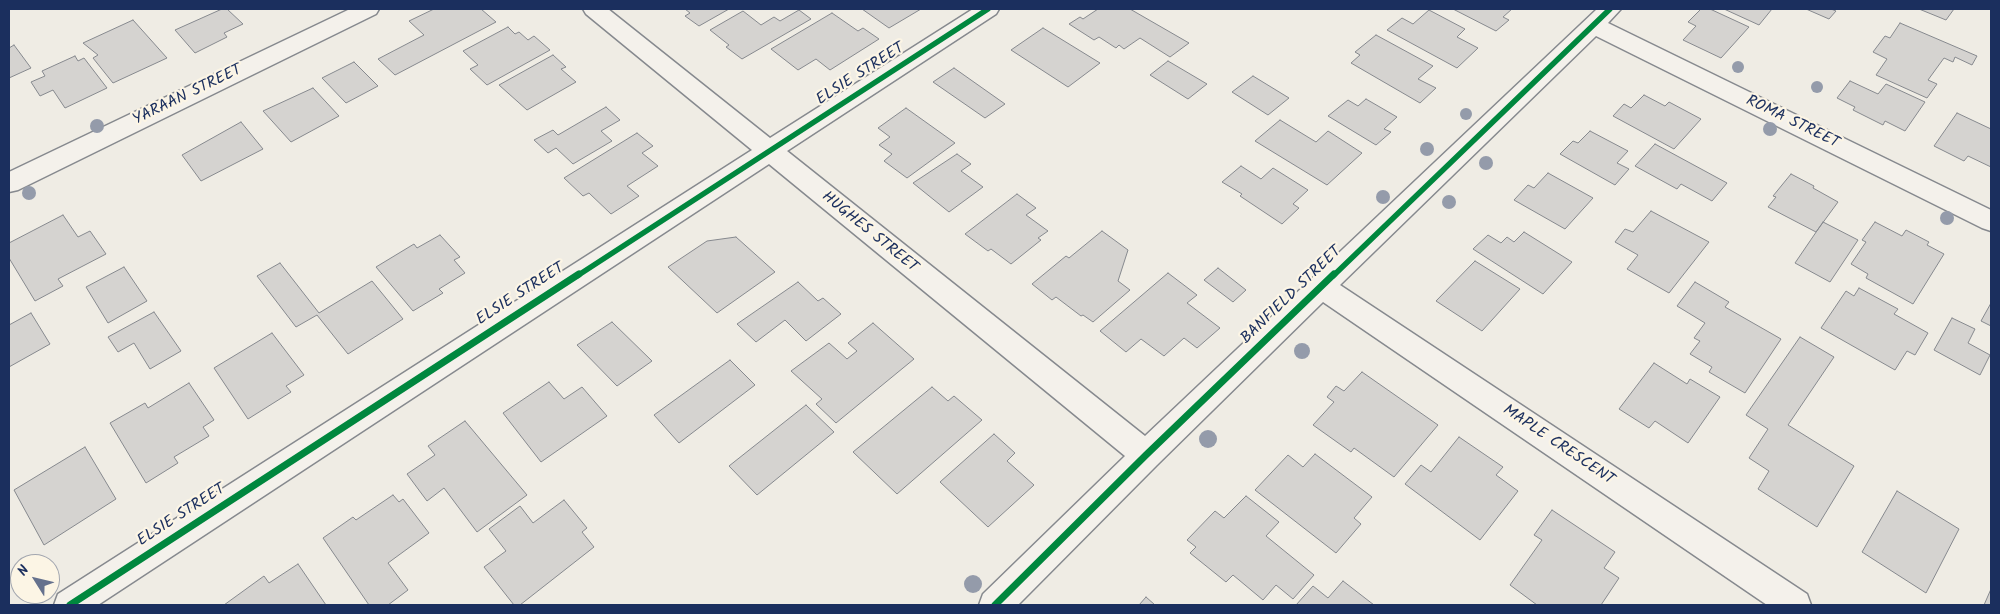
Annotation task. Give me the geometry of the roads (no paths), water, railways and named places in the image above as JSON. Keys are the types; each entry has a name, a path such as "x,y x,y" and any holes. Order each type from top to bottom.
{"street":[{"name":"YARAAN STREET","path":"9,183 368,9"},
{"name":"HUGHES STREET","path":"594,9 1146,455"},
{"name":"ELSIE STREET","path":"70,605 988,9"},
{"name":"ROMA STREET","path":"1602,17 1991,221"},
{"name":"BANFIELD STREET","path":"995,605 1146,455 1602,17"},
{"name":"MAPLE CRESCENT","path":"1322,287 1795,605"}]}
